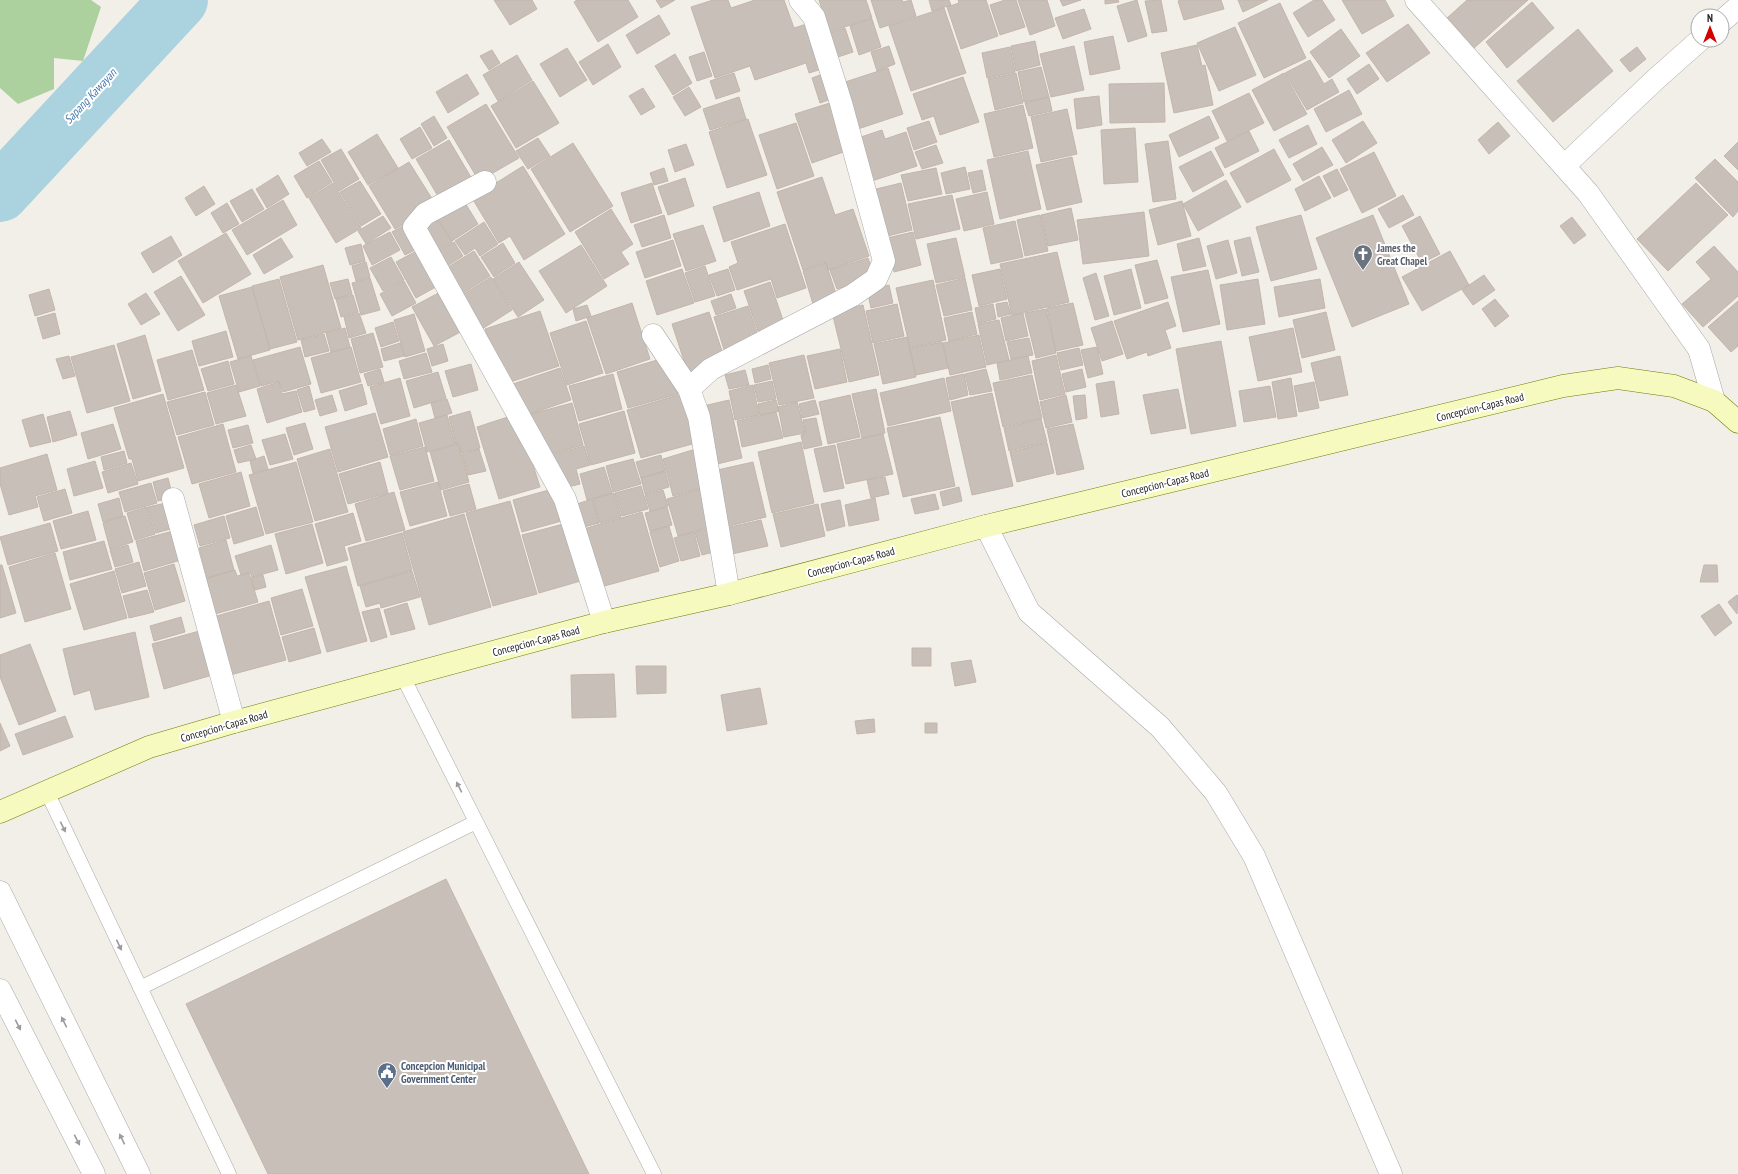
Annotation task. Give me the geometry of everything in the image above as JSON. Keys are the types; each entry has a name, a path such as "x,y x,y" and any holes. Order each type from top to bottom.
{"main road":[{"name":"Concepcion-Capas Road","path":"0,812 149,747 234,722 604,622 729,594 986,526 1563,386 1618,378 1674,386 1714,401"},
{"path":"1714,401 1738,422"}],"street":[{"path":"689,388 711,369 853,295 876,279 884,261 841,103 814,17 800,0"},
{"path":"1416,0 1588,193 1699,349 1714,401"},
{"path":"1730,14 1738,7"},
{"path":"1564,166 1691,48"},
{"path":"485,182 425,214 414,227 565,499 604,622"},
{"path":"653,335 689,388 699,417 729,594"},
{"path":"173,499 234,722"},
{"path":"986,526 1029,612 1160,727 1216,793 1254,856 1391,1174"},
{"path":"0,892 139,1174"},
{"path":"0,990 94,1174"}],"lane":[{"path":"403,677 654,1174"},
{"path":"47,792 229,1174"},
{"path":"140,988 476,822"}],"green space":[{"path":"0,0 91,0 101,7 83,61 54,58 54,89 18,104 0,88"}],"building":[{"path":"494,0 532,0 537,9 510,25"},
{"path":"577,0 628,0 638,17 598,42 574,2"},
{"path":"656,0 675,0 661,8"},
{"path":"713,0 728,0 731,8 755,0 784,0 794,28 813,22 828,67 809,73 806,63 755,80 750,66 715,78 691,7"},
{"path":"819,0 866,0 872,18 829,32"},
{"path":"871,0 902,0 903,2 911,0 916,16 880,28"},
{"path":"929,0 949,0 951,5 932,11"},
{"path":"958,0 986,0 998,36 961,49 947,7 959,3"},
{"path":"1005,0 1016,0 1025,27 1000,35 990,5"},
{"path":"1018,0 1047,0 1055,26 1030,35"},
{"path":"1060,0 1081,0 1063,6"},
{"path":"1105,0 1118,0 1119,2 1105,4"},
{"path":"1137,0 1147,36 1128,42 1117,6"},
{"path":"1161,0 1167,31 1152,33 1145,1"},
{"path":"1221,0 1224,9 1184,20 1178,1"},
{"path":"1238,0 1268,0 1243,12"},
{"path":"1314,0 1322,0 1335,20 1308,37 1293,13"},
{"path":"1342,0 1385,0 1394,16 1362,34"},
{"path":"1467,0 1528,0 1473,49 1446,19"},
{"path":"1532,2 1554,28 1507,68 1486,42"},
{"path":"1280,3 1306,58 1264,78 1238,23"},
{"path":"944,8 966,73 911,91 889,26"},
{"path":"1084,9 1091,29 1063,39 1055,18"},
{"path":"659,15 670,34 637,54 626,35"},
{"path":"872,19 881,47 859,55 850,26"},
{"path":"1408,24 1430,53 1387,82 1366,53"},
{"path":"1235,27 1256,75 1219,91 1197,43"},
{"path":"845,28 853,52 835,58 826,34"},
{"path":"1341,29 1360,56 1329,78 1310,52"},
{"path":"1578,29 1613,71 1553,122 1517,81"},
{"path":"1113,36 1120,69 1090,75 1084,42"},
{"path":"1035,41 1040,65 1016,71 1011,46"},
{"path":"608,44 621,67 593,85 579,62"},
{"path":"1197,45 1202,66 1205,65 1213,105 1174,113 1161,53"},
{"path":"889,46 895,64 877,71 871,52"},
{"path":"1074,46 1084,90 1051,97 1040,54"},
{"path":"1010,47 1015,72 987,78 982,53"},
{"path":"1637,47 1646,59 1630,72 1620,60"},
{"path":"567,48 587,80 560,97 540,64"},
{"path":"492,50 500,63 489,70 480,56"},
{"path":"704,52 712,76 697,81 689,57"},
{"path":"675,54 692,83 673,95 655,66"},
{"path":"517,55 532,80 498,101 483,75"},
{"path":"1310,60 1324,84 1332,79 1339,92 1307,110 1285,73"},
{"path":"1369,64 1379,79 1357,94 1347,79"},
{"path":"1041,67 1049,97 1024,102 1018,72"},
{"path":"888,68 903,114 858,129 842,83"},
{"path":"828,72 837,97 820,103 812,78"},
{"path":"734,73 740,91 716,99 710,81"},
{"path":"1016,73 1023,103 995,110 988,79"},
{"path":"1284,73 1307,114 1274,131 1252,90"},
{"path":"467,74 479,94 448,113 436,92"},
{"path":"963,77 979,122 940,135 934,116 922,120 913,94"},
{"path":"533,81 559,123 516,148 491,106"},
{"path":"1164,83 1165,122 1110,123 1109,84"},
{"path":"689,87 701,107 685,116 673,97"},
{"path":"643,88 655,107 641,115 629,96"},
{"path":"1349,90 1362,114 1326,132 1314,109"},
{"path":"1249,93 1264,123 1227,141 1212,111"},
{"path":"1099,96 1102,125 1077,129 1074,99"},
{"path":"739,97 746,119 710,130 703,109"},
{"path":"1049,97 1052,111 1029,116 1025,103"},
{"path":"836,101 852,149 812,163 795,114"},
{"path":"486,104 519,158 479,181 447,127"},
{"path":"1023,105 1033,148 994,157 984,114"},
{"path":"1067,109 1077,154 1041,162 1031,117"},
{"path":"434,116 447,138 434,146 421,124"},
{"path":"1209,116 1219,138 1179,157 1169,135"},
{"path":"748,119 767,175 727,188 709,132"},
{"path":"929,121 937,142 914,150 907,128"},
{"path":"1363,121 1377,143 1346,163 1332,140"},
{"path":"1498,122 1510,136 1489,154 1478,140"},
{"path":"796,123 814,176 777,189 759,135"},
{"path":"1308,125 1317,144 1289,158 1279,140"},
{"path":"420,127 432,148 412,159 400,139"},
{"path":"1135,128 1138,182 1104,184 1101,130"},
{"path":"882,130 885,139 906,132 917,166 872,181 858,138"},
{"path":"1249,131 1259,151 1225,168 1215,148"},
{"path":"377,134 398,168 368,185 348,152"},
{"path":"538,138 550,156 528,169 516,151"},
{"path":"322,139 331,152 307,166 299,153"},
{"path":"449,140 475,184 442,203 416,159"},
{"path":"1168,141 1176,199 1153,202 1145,144"},
{"path":"1738,142 1738,170 1724,156"},
{"path":"573,143 613,206 570,232 531,169"},
{"path":"686,144 694,165 675,172 668,150"},
{"path":"936,145 943,163 922,169 915,152"},
{"path":"1322,147 1333,165 1303,181 1293,164"},
{"path":"341,149 359,179 339,191 321,160"},
{"path":"1274,149 1291,180 1247,203 1230,173"},
{"path":"1028,151 1041,209 1000,219 987,160"},
{"path":"1211,151 1224,175 1193,192 1179,167"},
{"path":"1374,152 1396,196 1362,213 1340,169"},
{"path":"1072,157 1082,202 1047,210 1036,165"},
{"path":"1715,159 1738,182 1738,211 1733,217 1695,178"},
{"path":"319,161 332,182 307,198 294,176"},
{"path":"409,162 436,205 395,229 369,186"},
{"path":"523,166 565,234 524,260 510,236 499,243 472,198"},
{"path":"965,167 970,189 946,194 941,173"},
{"path":"664,168 668,181 654,185 650,173"},
{"path":"936,168 942,194 908,201 901,175"},
{"path":"1337,169 1348,190 1334,197 1323,176"},
{"path":"982,170 986,190 973,193 968,173"},
{"path":"278,175 289,194 267,208 256,189"},
{"path":"1319,176 1331,198 1305,211 1295,189"},
{"path":"822,177 835,215 853,209 869,256 828,270 826,262 803,270 777,192"},
{"path":"685,178 694,206 668,215 658,187"},
{"path":"1226,180 1241,207 1198,231 1183,204"},
{"path":"360,181 381,214 361,226 340,192"},
{"path":"333,183 361,228 336,243 309,198"},
{"path":"652,183 662,213 631,223 621,193"},
{"path":"901,183 912,230 883,237 872,190"},
{"path":"1696,183 1728,215 1668,271 1637,239"},
{"path":"204,186 215,204 196,216 185,198"},
{"path":"252,189 264,209 242,222 230,201"},
{"path":"759,192 770,226 724,242 713,207"},
{"path":"987,192 994,224 964,231 956,199"},
{"path":"952,195 960,229 916,239 908,204"},
{"path":"1403,195 1414,215 1389,228 1378,209"},
{"path":"462,198 478,224 452,241 435,215"},
{"path":"283,200 297,225 247,255 232,230"},
{"path":"1182,201 1191,236 1158,245 1149,210"},
{"path":"227,203 239,224 223,233 211,213"},
{"path":"1071,208 1078,240 1048,246 1041,215"},
{"path":"611,209 633,244 621,252 629,264 604,279 575,232"},
{"path":"1144,212 1149,256 1083,264 1077,220"},
{"path":"434,215 452,242 435,253 417,225"},
{"path":"664,215 671,238 642,247 634,225"},
{"path":"1040,215 1048,251 1025,256 1017,220"},
{"path":"1301,215 1317,269 1271,281 1256,227"},
{"name":"James the Great Chapel","path":"1373,215 1409,304 1352,327 1316,238"},
{"path":"383,216 391,228 366,244 358,231"},
{"path":"1420,216 1440,254 1422,263 1402,226"},
{"path":"1572,217 1586,235 1574,244 1560,226"},
{"path":"1015,221 1023,257 991,264 983,228"},
{"path":"410,222 423,246 405,255 392,232"},
{"path":"484,222 498,244 480,256 475,248 465,255 455,241"},
{"path":"785,224 806,288 777,298 771,279 737,290 729,267 738,263 731,242"},
{"path":"703,225 716,261 686,271 673,234"},
{"path":"390,232 400,250 372,265 363,246"},
{"path":"913,232 921,265 894,272 887,238"},
{"path":"226,233 251,274 203,303 178,261"},
{"path":"171,236 182,255 153,273 141,253"},
{"path":"1250,237 1259,272 1242,276 1234,241"},
{"path":"281,238 293,257 264,274 253,255"},
{"path":"956,238 965,277 936,283 927,244"},
{"path":"1199,238 1206,266 1183,271 1177,244"},
{"path":"673,240 681,266 645,278 636,252"},
{"path":"1228,240 1237,273 1216,279 1207,246"},
{"path":"454,242 463,256 444,268 435,254"},
{"path":"503,243 515,263 494,277 481,257"},
{"path":"361,244 365,261 350,265 345,248"},
{"path":"581,245 607,286 566,313 539,271"},
{"path":"1714,246 1738,272 1738,296 1703,327 1682,304 1711,279 1696,262"},
{"path":"424,247 443,283 416,298 396,262"},
{"path":"474,251 490,276 462,294 445,269"},
{"path":"1450,251 1469,285 1422,311 1402,277"},
{"path":"1057,252 1069,302 1012,315 1000,264"},
{"path":"391,257 404,280 383,291 370,268"},
{"path":"868,258 875,277 837,289 830,270"},
{"path":"1157,260 1168,298 1145,304 1135,265"},
{"path":"366,262 370,277 356,281 352,266"},
{"path":"519,262 544,300 518,317 493,279"},
{"path":"826,263 837,297 813,304 803,271"},
{"path":"323,265 341,328 298,340 280,277"},
{"path":"705,266 715,296 695,302 685,273"},
{"path":"682,269 694,303 657,315 646,281"},
{"path":"728,269 735,290 717,296 709,275"},
{"path":"1000,269 1007,299 979,306 972,275"},
{"path":"1131,269 1141,308 1114,315 1104,276"},
{"path":"1208,270 1220,324 1183,332 1171,277"},
{"path":"1096,273 1109,316 1095,320 1083,278"},
{"path":"1484,275 1495,290 1473,305 1462,290"},
{"path":"181,276 205,315 178,331 154,292"},
{"path":"491,277 512,310 482,329 461,296"},
{"path":"370,278 380,310 361,315 352,283"},
{"path":"965,278 972,310 944,316 936,285"},
{"path":"279,279 297,342 270,349 252,286"},
{"path":"348,279 352,294 335,299 330,283"},
{"path":"1258,279 1265,324 1227,330 1220,285"},
{"path":"1320,279 1325,308 1279,317 1274,287"},
{"path":"933,280 946,340 910,348 896,288"},
{"path":"404,281 416,303 392,316 380,294"},
{"path":"770,282 784,323 758,331 744,291"},
{"path":"889,285 893,303 871,308 867,290"},
{"path":"252,287 270,350 238,359 219,296"},
{"path":"49,289 55,310 35,316 29,295"},
{"path":"446,289 468,328 434,346 412,307"},
{"path":"146,293 160,314 141,325 128,304"},
{"path":"731,294 736,308 716,315 711,301"},
{"path":"353,295 358,312 341,317 336,299"},
{"path":"1495,299 1509,316 1495,327 1482,309"},
{"path":"1738,301 1738,346 1731,352 1708,327"},
{"path":"1007,302 1011,314 998,317 996,304"},
{"path":"1168,302 1176,326 1165,330 1171,348 1148,356 1147,352 1127,359 1114,321"},
{"path":"632,303 650,359 606,374 587,318"},
{"path":"1073,303 1083,345 1056,351 1047,308"},
{"path":"897,304 904,336 873,343 866,311"},
{"path":"993,304 996,319 978,323 975,308"},
{"path":"587,305 591,316 576,321 573,309"},
{"path":"863,305 879,375 849,382 832,312"},
{"path":"748,306 760,341 725,353 714,317"},
{"path":"1046,309 1056,353 1036,358 1025,313"},
{"path":"540,311 559,366 504,384 485,329"},
{"path":"709,312 725,360 688,373 672,324"},
{"path":"972,312 977,334 949,341 944,318"},
{"path":"1326,312 1335,350 1302,358 1293,320"},
{"path":"55,313 60,334 43,339 37,318"},
{"path":"359,313 366,333 349,338 344,317"},
{"path":"1023,313 1028,336 1006,341 1001,318"},
{"path":"414,314 425,351 405,357 394,320"},
{"path":"999,320 1009,360 987,365 978,324"},
{"path":"586,321 603,373 567,385 550,333"},
{"path":"1112,321 1123,354 1102,361 1091,328"},
{"path":"393,322 399,341 381,347 375,328"},
{"path":"345,328 350,347 331,352 326,333"},
{"path":"1293,328 1302,372 1258,381 1249,337"},
{"path":"226,331 233,357 199,366 192,341"},
{"path":"373,333 383,367 360,373 351,339"},
{"path":"324,334 329,351 305,357 301,340"},
{"path":"145,335 161,391 133,399 117,344"},
{"path":"979,335 986,367 950,375 943,343"},
{"path":"907,337 916,377 883,384 874,344"},
{"path":"1029,338 1033,355 1011,359 1007,342"},
{"path":"1221,341 1236,426 1191,434 1176,349"},
{"path":"942,342 948,368 916,375 910,349"},
{"path":"400,343 404,356 384,361 381,349"},
{"path":"443,344 448,361 432,366 427,349"},
{"path":"114,345 130,401 87,413 71,357"},
{"path":"300,347 311,384 283,392 279,381 261,386 253,360"},
{"path":"351,347 361,382 321,393 311,358"},
{"path":"1097,347 1103,374 1088,378 1081,350"},
{"path":"1079,348 1083,365 1061,370 1057,353"},
{"path":"840,349 847,382 815,389 807,356"},
{"path":"192,350 204,390 168,400 157,360"},
{"path":"426,353 432,372 404,379 399,361"},
{"path":"804,355 814,398 779,405 769,363"},
{"path":"1056,355 1065,394 1040,400 1032,361"},
{"path":"69,356 75,376 63,379 56,359"},
{"path":"251,356 260,386 239,392 230,362"},
{"path":"1028,356 1032,373 1000,380 997,363"},
{"path":"1340,356 1348,395 1320,401 1311,363"},
{"path":"667,357 678,394 628,408 617,372"},
{"path":"228,361 234,384 208,391 201,369"},
{"path":"471,364 478,390 453,397 445,371"},
{"path":"768,365 771,379 755,383 752,369"},
{"path":"560,368 571,400 524,416 513,384"},
{"path":"380,369 384,382 368,386 364,374"},
{"path":"986,369 992,391 970,395 965,374"},
{"path":"1082,369 1086,387 1066,392 1062,374"},
{"path":"745,370 749,385 729,389 725,375"},
{"path":"438,372 446,398 414,408 406,381"},
{"path":"613,374 622,409 579,421 569,386"},
{"path":"964,374 968,395 950,400 946,378"},
{"path":"1032,375 1042,418 1003,427 993,383"},
{"path":"400,378 410,416 381,424 370,387"},
{"path":"944,378 951,411 888,426 880,393"},
{"path":"1291,378 1297,416 1278,419 1272,382"},
{"path":"772,381 776,399 758,402 754,385"},
{"path":"1114,381 1119,414 1101,417 1096,384"},
{"path":"279,382 282,394 296,391 302,412 267,423 257,389"},
{"path":"1314,382 1319,408 1299,412 1294,386"},
{"path":"362,384 367,404 345,411 339,391"},
{"path":"236,385 246,416 216,424 207,393"},
{"path":"753,385 759,415 735,420 729,391"},
{"path":"309,386 315,409 304,412 297,390"},
{"path":"1270,386 1276,417 1244,422 1239,391"},
{"path":"876,389 885,433 862,438 852,394"},
{"path":"1178,389 1186,428 1151,434 1143,395"},
{"path":"205,392 214,425 177,435 167,402"},
{"path":"992,393 1013,486 972,495 951,402"},
{"path":"163,394 184,468 138,481 132,459 129,459 114,408"},
{"path":"682,394 696,443 641,458 627,410"},
{"path":"332,395 337,411 320,416 315,400"},
{"path":"850,395 860,437 828,444 819,402"},
{"path":"1066,395 1072,422 1046,428 1040,402"},
{"path":"1085,395 1087,418 1076,420 1073,396"},
{"path":"447,399 452,413 435,418 431,403"},
{"path":"729,400 742,458 713,465 699,407"},
{"path":"776,400 779,411 760,415 758,404"},
{"path":"815,400 819,414 802,418 799,404"},
{"path":"797,402 805,433 784,437 778,407"},
{"path":"572,403 583,445 543,456 531,414"},
{"path":"70,411 77,435 53,442 47,417"},
{"path":"470,411 480,448 461,453 459,443 456,444 449,417"},
{"path":"624,411 635,453 591,465 579,424"},
{"path":"776,412 783,438 742,447 737,421"},
{"path":"375,413 388,457 338,472 325,427"},
{"path":"43,414 51,442 30,447 22,420"},
{"path":"517,414 540,487 499,499 477,427"},
{"path":"447,415 455,444 427,452 419,423"},
{"path":"940,417 955,486 903,497 887,428"},
{"path":"816,418 822,445 804,449 801,435 806,434 803,420"},
{"path":"416,419 423,446 390,455 383,429"},
{"path":"1041,419 1047,442 1009,451 1004,428"},
{"path":"305,423 313,449 294,455 286,428"},
{"path":"113,424 121,449 88,459 81,433"},
{"path":"223,424 236,472 192,484 178,437"},
{"path":"1073,424 1084,469 1057,475 1047,429"},
{"path":"248,425 253,443 233,448 228,430"},
{"path":"285,434 293,459 270,465 262,440"},
{"path":"883,434 893,474 846,484 837,444"},
{"path":"801,442 814,503 772,513 758,452"},
{"path":"1047,443 1054,473 1017,482 1010,452"},
{"path":"458,444 469,482 441,490 430,452"},
{"path":"251,445 256,459 238,463 234,450"},
{"path":"835,445 844,488 824,492 814,449"},
{"path":"584,446 590,465 576,469 580,484 560,489 547,456"},
{"path":"425,447 434,481 400,490 390,456"},
{"path":"699,448 709,486 673,496 663,459"},
{"path":"330,449 348,512 315,521 297,459"},
{"path":"479,449 486,471 468,475 462,454"},
{"path":"124,451 127,463 104,470 101,457"},
{"path":"47,454 57,490 35,496 38,507 9,515 0,484 0,468"},
{"path":"661,455 665,471 641,478 636,462"},
{"path":"264,456 268,469 253,473 250,461"},
{"path":"633,459 641,484 613,492 606,466"},
{"path":"95,461 103,488 74,496 67,469"},
{"path":"296,462 313,522 266,534 249,475"},
{"path":"380,462 388,493 348,504 339,474"},
{"path":"753,462 766,517 725,527 713,471"},
{"path":"131,463 138,484 108,493 102,472"},
{"path":"604,467 612,493 587,500 580,474"},
{"path":"665,471 669,487 645,494 641,478"},
{"path":"241,472 250,506 209,518 199,484"},
{"path":"885,477 889,494 871,498 867,480"},
{"path":"168,478 173,497 158,501 153,482"},
{"path":"438,482 447,516 410,526 400,492"},
{"path":"151,483 157,503 125,512 119,492"},
{"path":"469,484 476,509 450,516 443,491"},
{"path":"641,486 648,509 622,516 615,493"},
{"path":"959,487 962,501 943,506 940,492"},
{"path":"556,488 565,520 522,532 513,500"},
{"path":"705,488 716,525 678,536 667,499"},
{"path":"65,489 72,513 44,521 37,497"},
{"path":"663,490 668,506 650,511 645,495"},
{"path":"394,492 405,530 366,541 355,504"},
{"path":"614,493 621,517 600,523 593,499"},
{"path":"935,494 939,509 915,514 911,499"},
{"path":"119,498 123,516 103,522 98,504"},
{"path":"875,498 879,520 849,526 845,505"},
{"path":"592,499 599,523 580,528 574,505"},
{"path":"840,500 845,526 827,531 821,504"},
{"path":"510,501 537,594 493,606 466,513"},
{"path":"166,503 174,528 156,533 148,507"},
{"path":"818,504 825,536 781,547 773,514"},
{"path":"147,507 155,534 135,540 127,513"},
{"path":"256,507 264,535 234,544 226,516"},
{"path":"667,507 672,525 650,531 645,513"},
{"path":"88,511 96,540 61,549 53,521"},
{"path":"642,512 659,571 597,588 580,530"},
{"path":"353,513 361,541 344,546 348,560 327,566 315,524"},
{"path":"464,514 491,607 429,625 403,532"},
{"path":"125,516 133,542 110,549 103,523"},
{"path":"224,516 230,538 200,546 194,525"},
{"path":"761,520 768,546 732,554 726,528"},
{"path":"50,523 58,551 8,565 0,537"},
{"path":"567,523 584,580 539,593 522,535"},
{"path":"312,524 323,563 286,574 275,534"},
{"path":"669,526 679,561 660,567 650,532"},
{"path":"714,527 721,550 702,555 695,532"},
{"path":"173,531 181,560 144,571 136,541"},
{"path":"694,532 700,556 681,561 674,538"},
{"path":"402,533 412,570 358,586 348,548"},
{"path":"226,540 234,570 207,578 199,548"},
{"path":"104,541 112,569 70,580 63,552"},
{"path":"128,545 133,562 115,567 110,550"},
{"path":"271,545 278,570 252,577 250,572 241,575 235,556"},
{"path":"55,553 71,609 25,622 9,567"},
{"path":"139,562 146,586 122,593 115,569"},
{"path":"174,564 185,601 155,610 144,573"},
{"path":"0,565 2,565 16,613 0,618"},
{"path":"1704,565 1717,565 1718,582 1700,582"},
{"path":"346,566 367,641 327,652 305,577"},
{"path":"235,570 237,576 249,573 258,602 215,614 205,579"},
{"path":"114,571 127,618 84,630 70,584"},
{"path":"412,571 420,597 381,608 380,603 366,607 360,586"},
{"path":"263,575 266,587 255,590 251,578"},
{"path":"302,589 313,626 281,635 271,598"},
{"path":"147,590 154,612 129,618 123,596"},
{"path":"1737,595 1738,596 1737,614 1728,602"},
{"path":"269,601 286,660 230,675 213,617"},
{"path":"407,603 415,629 391,635 384,610"},
{"path":"1719,604 1732,623 1715,636 1701,616"},
{"path":"379,608 387,637 371,642 362,612"},
{"path":"181,617 185,632 154,641 150,626"},
{"path":"314,628 321,653 289,662 282,637"},
{"path":"203,630 216,674 164,689 152,644"},
{"path":"135,632 149,697 95,710 90,690 74,695 63,649"},
{"path":"30,644 56,711 19,725 0,677 0,655"},
{"path":"912,648 931,648 931,666 912,666"},
{"path":"971,660 976,682 955,686 951,663"},
{"path":"636,666 666,666 666,693 637,694"},
{"path":"614,674 616,717 572,718 571,675"},
{"path":"760,688 767,724 727,731 721,695"},
{"path":"65,716 73,737 23,755 15,734"},
{"path":"874,719 875,732 857,734 855,721"},
{"path":"0,723 10,746 0,751"},
{"path":"925,723 937,723 937,733 925,733"},
{"name":"Concepcion Municipal Government Center","path":"446,879 589,1174 268,1174 186,1004"}],"waterway":[{"name":"Sapang Kawayan","path":"0,193 179,0"}],"place":[{"name":"James the Great Chapel","path":"1363,271"},
{"name":"Concepcion Municipal Government Center","path":"387,1089"}]}
